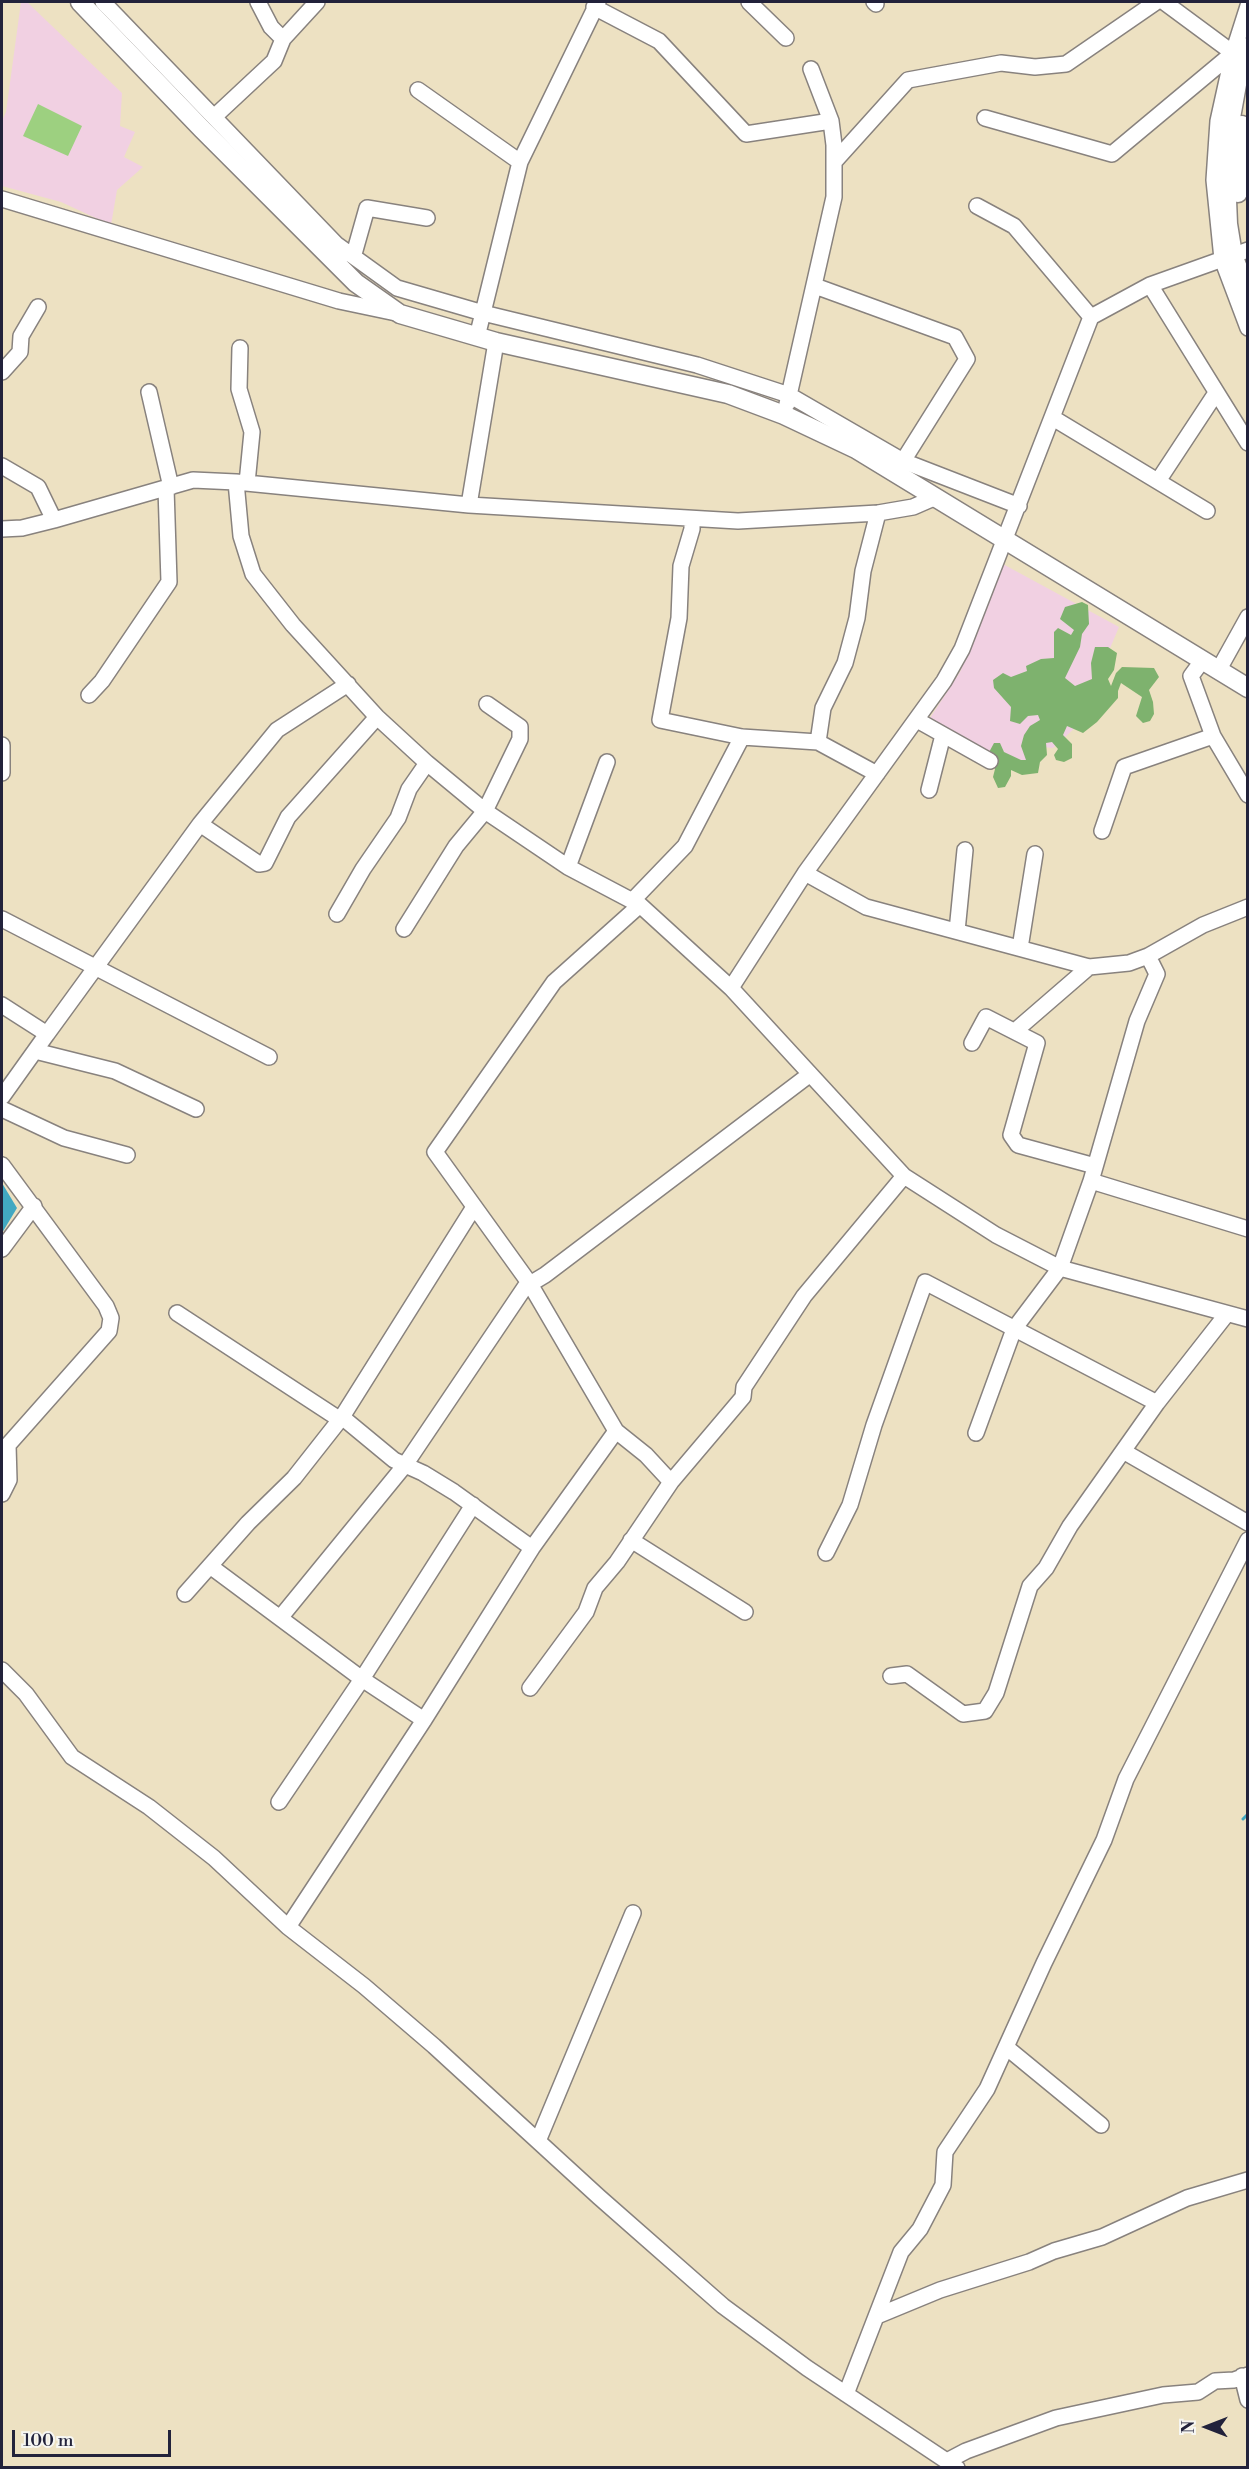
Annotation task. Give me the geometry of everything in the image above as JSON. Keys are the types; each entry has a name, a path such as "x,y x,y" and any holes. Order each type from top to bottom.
{"main road":[{"path":"80,2 123,34 202,129 336,250 356,283 399,314 496,342 728,394 784,415 856,449 1248,688"},
{"path":"1240,50 1238,79 1225,151 1228,224 1239,255 1248,294"},
{"path":"1239,255 1238,145 1248,95"}],"street":[{"path":"103,2 123,34 214,117 336,250 397,288 483,313 697,364 789,395 903,461 1019,506"},
{"path":"258,2 271,27 283,39"},
{"path":"214,117 274,61 283,39 316,2"},
{"path":"749,2 786,38"},
{"path":"835,161 908,80 1001,63 1035,67 1066,64 1156,2"},
{"path":"1164,2 1240,50"},
{"path":"477,337 520,162 596,4 659,41 746,134 831,121"},
{"path":"985,118 1112,154 1240,50 1248,6"},
{"path":"784,415 834,197 835,161 831,121 811,69"},
{"path":"418,90 520,162"},
{"path":"2,199 339,301 399,314"},
{"path":"977,206 1014,226 1092,317"},
{"path":"336,250 354,254 368,208 427,218"},
{"path":"730,988 805,873 944,681 962,649 1092,317 1150,285 1239,255 1248,328"},
{"path":"1150,285 1248,443"},
{"path":"815,286 954,337 967,359 903,461"},
{"path":"2,372 20,352 21,336 38,307"},
{"path":"468,505 496,342"},
{"path":"240,348 238,389 252,432 241,483 241,536 253,574 292,625 377,717 427,763 485,811 568,867 636,903 730,988 904,1176 996,1234 1060,1268 1226,1315 1248,1319"},
{"path":"89,695 102,681 169,582 168,488 149,392"},
{"path":"1158,482 1216,393"},
{"path":"1053,418 1207,511"},
{"path":"2,466 38,487 54,520"},
{"path":"2,529 22,528 54,520 193,480 468,505 738,521 878,513 913,507 936,497"},
{"path":"818,742 823,708 845,663 857,618 863,571 878,513"},
{"path":"692,519 692,529 681,566 679,618 660,720 742,737 818,742 878,774"},
{"path":"1218,671 1248,617"},
{"path":"1202,661 1191,676 1213,736 1248,795"},
{"path":"2,1097 200,824 277,730 348,684"},
{"path":"404,929 456,846 485,811 520,738 520,727 487,704"},
{"path":"200,824 259,864 265,863 288,817 377,717"},
{"path":"917,720 990,761"},
{"path":"929,790 943,735"},
{"path":"1102,831 1124,767 1213,736"},
{"path":"671,1482 646,1455 616,1431 530,1284 435,1152 554,982 636,903 685,846 742,737"},
{"path":"2,745 2,773"},
{"path":"568,867 607,762"},
{"path":"337,914 363,868 398,818 410,789 427,763"},
{"path":"957,931 965,850"},
{"path":"1020,948 1035,854"},
{"path":"805,873 866,907 1089,967 1129,963 1148,956 1203,925 1248,907"},
{"path":"2,919 269,1057"},
{"path":"976,1433 1014,1329 1060,1268 1093,1174 1137,1021 1157,974 1148,956"},
{"path":"1015,1031 1089,967"},
{"path":"2,1005 47,1034"},
{"path":"972,1043 986,1017 1037,1043 1011,1135 1018,1145 1093,1174 1248,1228"},
{"path":"35,1051 115,1071 196,1108"},
{"path":"280,1618 405,1465 525,1287 545,1275 809,1075"},
{"path":"2,1109 64,1138 127,1155"},
{"path":"2,1165 106,1306 111,1318 109,1331 8,1446 9,1480 2,1494"},
{"path":"530,1688 586,1612 596,1588 617,1562 671,1482 743,1397 744,1388 804,1296 904,1176"},
{"path":"2,1249 34,1206"},
{"path":"185,1594 248,1523 294,1478 340,1418 474,1207"},
{"path":"826,1553 850,1505 874,1425 926,1282 1157,1403"},
{"path":"177,1313 340,1418 394,1460 423,1473 473,1505 532,1548"},
{"path":"891,1676 907,1674 963,1714 985,1711 996,1693 1030,1586 1046,1568 1070,1526 1157,1403 1226,1315"},
{"path":"288,1927 424,1720 532,1548 616,1431"},
{"path":"1123,1451 1248,1523"},
{"path":"279,1802 362,1679 473,1505"},
{"path":"630,1540 745,1612"},
{"path":"846,2394 901,2252 920,2229 943,2185 945,2152 987,2089 1104,1840 1126,1779 1248,1540"},
{"path":"210,1566 362,1679 424,1720"},
{"path":"2,1670 26,1694 72,1757 183,1832 288,1927 364,1986 723,2306 846,2394 952,2464 966,2451 1056,2418 1163,2395 1198,2392 1215,2381 1234,2380 1245,2375 1248,2400"},
{"path":"538,2141 633,1914"},
{"path":"1006,2047 1101,2125"},
{"path":"877,2316 940,2290 1102,2237 1187,2198 1248,2180"}],"shaded area":[{"path":"21,2 27,2 122,93 120,126 135,132 124,157 143,167 117,190 111,225 61,202 2,186 2,121 6,112"},
{"path":"1001,563 1119,627 1077,726 1053,748 1042,747 1032,774 964,741 930,718 960,672"}],"green space":[{"path":"38,104 82,126 68,156 23,136"},
{"path":"1082,602 1088,605 1089,624 1082,634 1080,647 1065,678 1075,686 1092,679 1091,663 1095,647 1108,647 1117,653 1114,670 1108,679 1111,686 1116,673 1122,667 1154,668 1159,677 1149,690 1154,714 1150,721 1143,723 1136,716 1142,697 1121,683 1118,698 1097,722 1083,733 1067,726 1063,735 1072,744 1072,758 1064,762 1056,760 1054,755 1058,749 1052,742 1046,743 1047,755 1040,762 1038,773 1022,775 1011,770 1011,776 1005,787 998,788 993,777 995,769 987,756 994,743 1000,743 1004,752 1026,760 1021,746 1024,735 1030,726 1040,720 1038,715 1028,716 1020,724 1010,721 1011,707 994,688 993,680 1003,673 1011,677 1027,671 1026,666 1041,659 1054,658 1054,632 1058,628 1071,635 1074,630 1060,619 1065,607"}],"water":[{"path":"2,1183 17,1208 2,1233"}],"waterway":[{"path":"1243,1819 1248,1814"}]}
